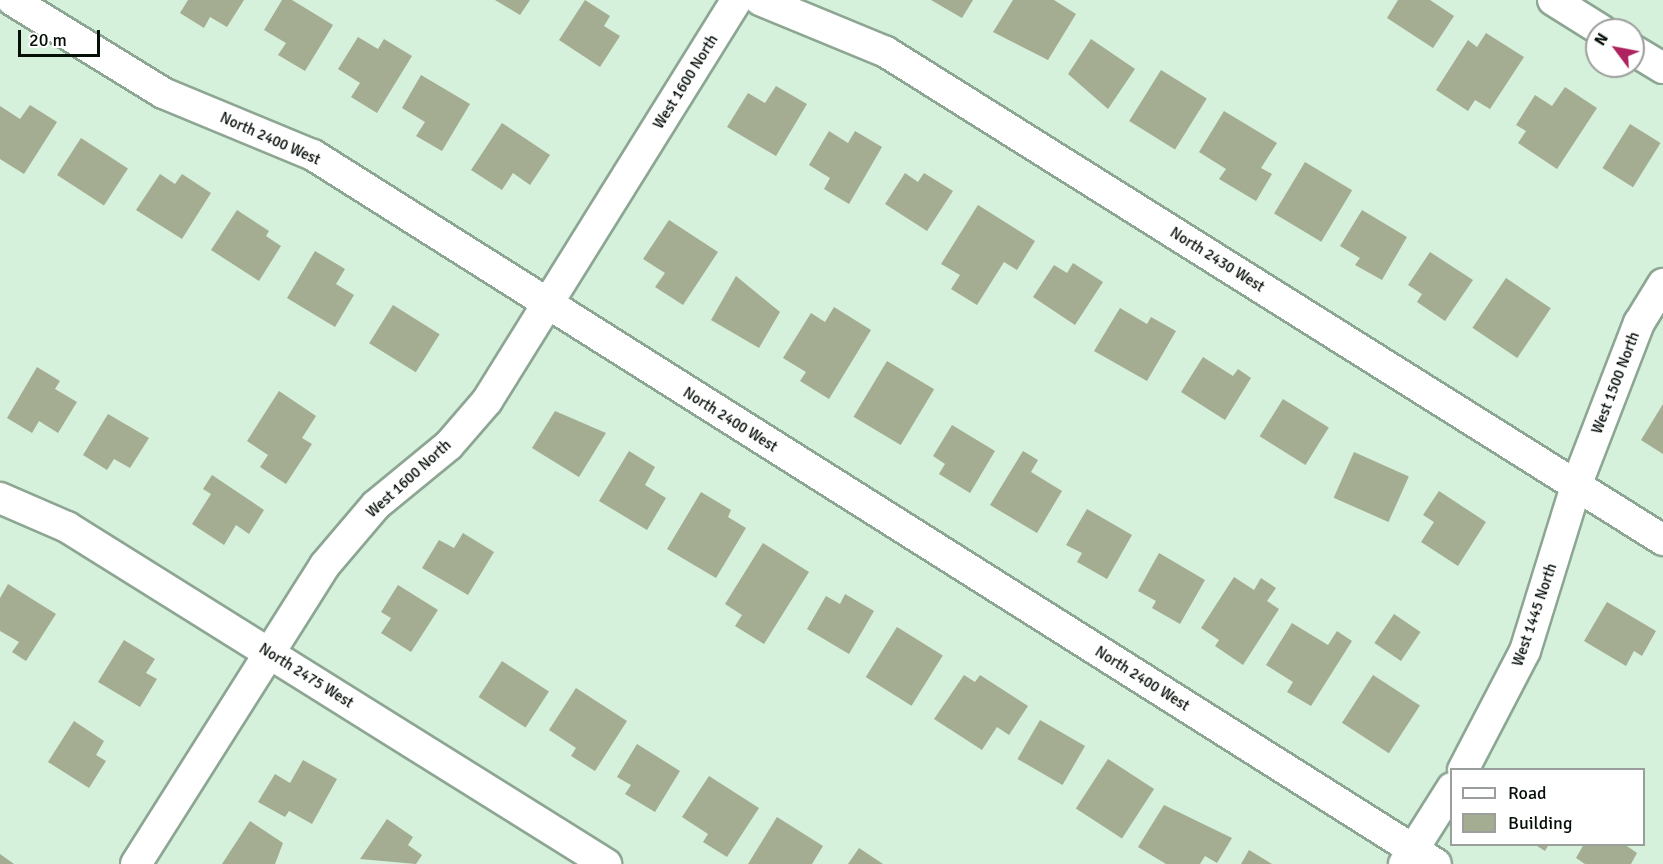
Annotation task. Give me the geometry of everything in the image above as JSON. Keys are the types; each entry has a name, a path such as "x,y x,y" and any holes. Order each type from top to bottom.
{"street":[{"name":"North 2400 West","path":"12,0 163,93 314,155 1418,859"},
{"name":"West 1600 North","path":"136,864 325,565 376,505 449,445 487,401 737,0"},
{"name":"North 2430 West","path":"760,0 886,52 1663,540"},
{"path":"1553,0 1585,20"},
{"path":"1645,58 1663,69"},
{"name":"West 1500 North","path":"1576,486 1639,324 1663,284"},
{"name":"West 1445 North","path":"1464,768 1495,717 1525,651 1576,486"},
{"name":"North 2475 West","path":"0,498 67,527 606,864"},
{"path":"1418,859 1450,792"}],"building":[{"path":"188,0 244,0 227,27 210,17 204,28 180,13"},
{"path":"282,0 292,0 333,25 305,71 278,55 286,43 264,30"},
{"path":"495,0 530,0 520,15"},
{"path":"585,0 610,16 604,26 620,36 600,67 559,40"},
{"path":"931,0 973,0 962,18"},
{"path":"1013,0 1054,0 1076,14 1048,60 993,32"},
{"path":"1398,0 1430,0 1454,16 1433,48 1387,18"},
{"path":"1486,33 1524,57 1490,109 1475,100 1468,111 1436,90 1468,40 1477,47"},
{"path":"358,37 378,49 384,39 412,56 377,113 351,97 360,83 338,69"},
{"path":"1091,39 1135,69 1108,109 1068,74"},
{"path":"1161,70 1207,99 1175,149 1129,121"},
{"path":"421,75 470,104 442,151 416,136 425,122 402,108"},
{"path":"776,86 807,104 776,156 727,127 748,93 765,103"},
{"path":"1565,87 1597,108 1557,169 1518,143 1526,131 1516,125 1535,95 1552,106"},
{"path":"30,105 57,122 24,174 0,159 0,106 20,119"},
{"path":"1224,111 1277,143 1261,168 1272,174 1256,201 1219,179 1226,169 1199,152"},
{"path":"502,123 550,155 530,185 513,173 502,190 471,170"},
{"path":"1630,124 1661,143 1633,187 1602,168"},
{"path":"829,131 848,143 855,131 882,147 849,204 824,189 830,178 809,165"},
{"path":"81,138 128,168 104,205 57,175"},
{"path":"1305,162 1352,190 1321,242 1274,213"},
{"path":"905,173 918,182 924,173 953,191 927,231 885,204"},
{"path":"160,174 175,184 182,174 211,193 182,239 136,210"},
{"path":"978,205 1035,241 1017,270 1004,262 977,305 951,289 960,275 941,264"},
{"path":"237,210 269,231 266,236 281,246 259,281 211,250"},
{"path":"1362,210 1407,237 1382,280 1355,265 1360,258 1340,246"},
{"path":"669,220 718,252 683,305 655,287 665,273 643,259"},
{"path":"315,251 345,269 336,284 354,295 335,327 287,298"},
{"path":"1430,252 1473,280 1445,321 1417,302 1422,294 1408,285"},
{"path":"1073,263 1103,282 1075,325 1033,297 1054,265 1067,273"},
{"path":"736,276 780,312 759,348 711,320"},
{"path":"1506,278 1551,308 1517,358 1472,328"},
{"path":"393,305 440,334 416,372 369,343"},
{"path":"834,307 871,330 829,399 800,381 806,372 783,358 811,313 825,322"},
{"path":"1120,308 1147,324 1151,317 1176,331 1147,381 1094,351"},
{"path":"1203,357 1233,376 1238,369 1251,378 1225,420 1181,392"},
{"path":"887,361 934,389 901,445 854,417"},
{"path":"37,367 60,381 55,389 77,402 58,433 39,421 32,433 7,418"},
{"path":"279,391 316,416 302,438 312,444 286,484 260,467 268,455 247,441"},
{"path":"1283,399 1329,428 1305,465 1260,436"},
{"path":"1663,404 1663,454 1641,440"},
{"path":"555,411 606,433 579,477 532,448"},
{"path":"108,414 149,438 130,468 114,459 107,470 83,455"},
{"path":"952,425 995,451 970,493 939,474 945,464 933,456"},
{"path":"629,451 655,467 645,485 666,498 647,530 599,501"},
{"path":"1023,451 1038,460 1031,472 1062,491 1037,533 990,505"},
{"path":"1354,452 1409,476 1388,522 1334,498"},
{"path":"212,475 264,510 249,534 236,525 224,545 192,524 211,494 203,489"},
{"path":"1439,491 1486,522 1458,566 1421,542 1434,522 1423,515"},
{"path":"701,492 731,510 728,517 746,528 716,578 667,549"},
{"path":"1087,509 1132,535 1107,579 1077,562 1082,553 1066,545"},
{"path":"463,533 494,552 468,595 422,568 439,540 454,548"},
{"path":"763,543 809,572 764,644 735,626 742,615 725,604"},
{"path":"1159,553 1205,580 1180,624 1152,608 1156,601 1138,591"},
{"path":"1234,577 1254,590 1261,578 1276,588 1267,601 1279,609 1243,665 1215,646 1219,640 1201,628"},
{"path":"8,584 56,614 26,661 12,652 19,642 0,631 0,598"},
{"path":"398,585 438,610 411,652 381,633 391,618 381,612"},
{"path":"845,594 874,611 849,654 807,629 826,596 840,604"},
{"path":"1607,602 1656,631 1642,656 1634,651 1626,666 1584,641"},
{"path":"1394,614 1421,632 1401,661 1374,643"},
{"path":"1292,623 1328,645 1337,631 1352,641 1311,706 1287,692 1293,682 1266,665"},
{"path":"897,627 943,656 912,706 866,677"},
{"path":"124,640 155,659 146,673 157,679 140,707 98,682"},
{"path":"502,661 549,691 526,728 479,697"},
{"path":"964,675 975,682 980,675 1028,706 1009,735 997,727 982,750 934,719"},
{"path":"1373,675 1420,705 1389,753 1342,723"},
{"path":"576,688 627,721 595,771 571,756 576,748 549,730"},
{"path":"1040,720 1085,746 1063,785 1018,759"},
{"path":"74,721 104,741 96,755 106,761 89,788 48,762"},
{"path":"637,744 680,771 655,812 625,794 631,785 617,777"},
{"path":"1108,759 1154,789 1122,838 1076,808"},
{"path":"303,760 337,779 312,824 289,811 285,817 258,802 275,774 290,783"},
{"path":"709,776 759,808 727,857 703,842 708,834 682,817"},
{"path":"1164,805 1232,838 1217,863 1205,856 1200,864 1166,864 1138,847"},
{"path":"777,817 823,846 812,864 748,864"},
{"path":"387,819 413,837 408,845 422,855 416,864 360,859"},
{"path":"250,821 283,843 275,864 222,864"},
{"path":"1537,846 1548,846 1545,851"},
{"path":"1583,846 1627,846 1637,853 1631,864 1585,864 1576,858"},
{"path":"859,848 883,864 848,864"},
{"path":"1249,850 1272,864 1241,864"},
{"path":"0,854 14,864 0,864"}]}
